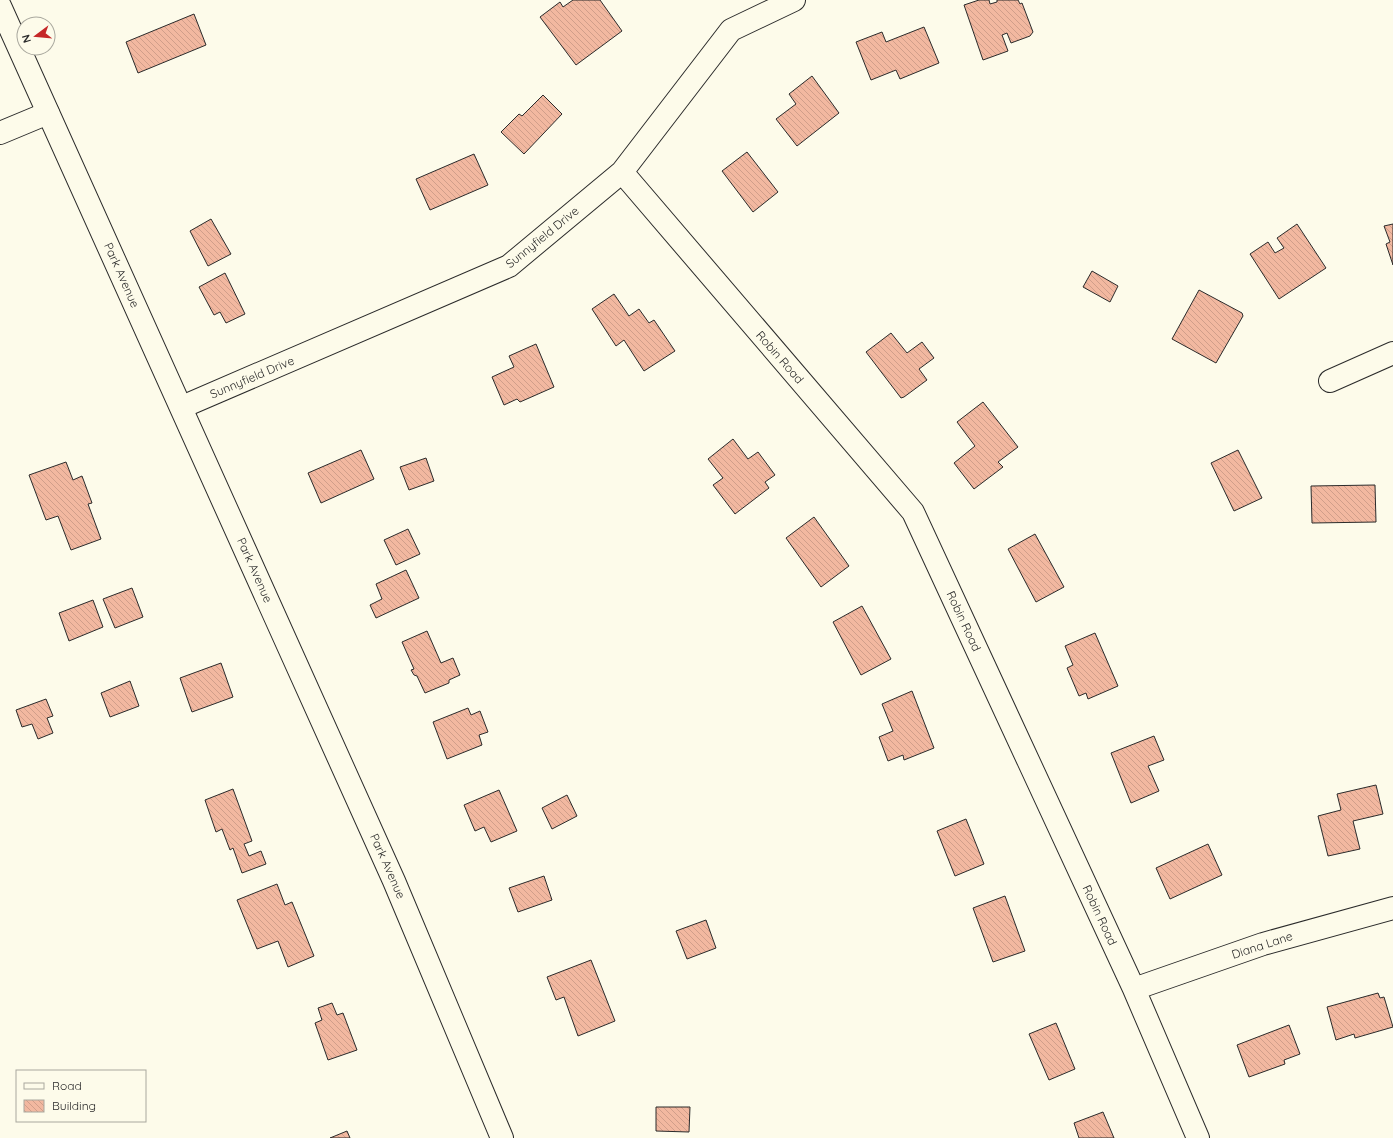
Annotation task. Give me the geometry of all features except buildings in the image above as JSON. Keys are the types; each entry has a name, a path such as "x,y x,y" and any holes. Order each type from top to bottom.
{"street":[{"name":"Sunnyfield Drive","path":"182,407 509,266 622,172 731,30 794,0"},
{"name":"Park Avenue","path":"0,6 394,880 502,1138"},
{"path":"0,133 48,113"},
{"name":"Robin Road","path":"622,172 913,512 1134,989 1198,1138"},
{"path":"1330,381 1393,352"},
{"name":"Diana Lane","path":"1134,989 1262,944 1393,908"}]}
